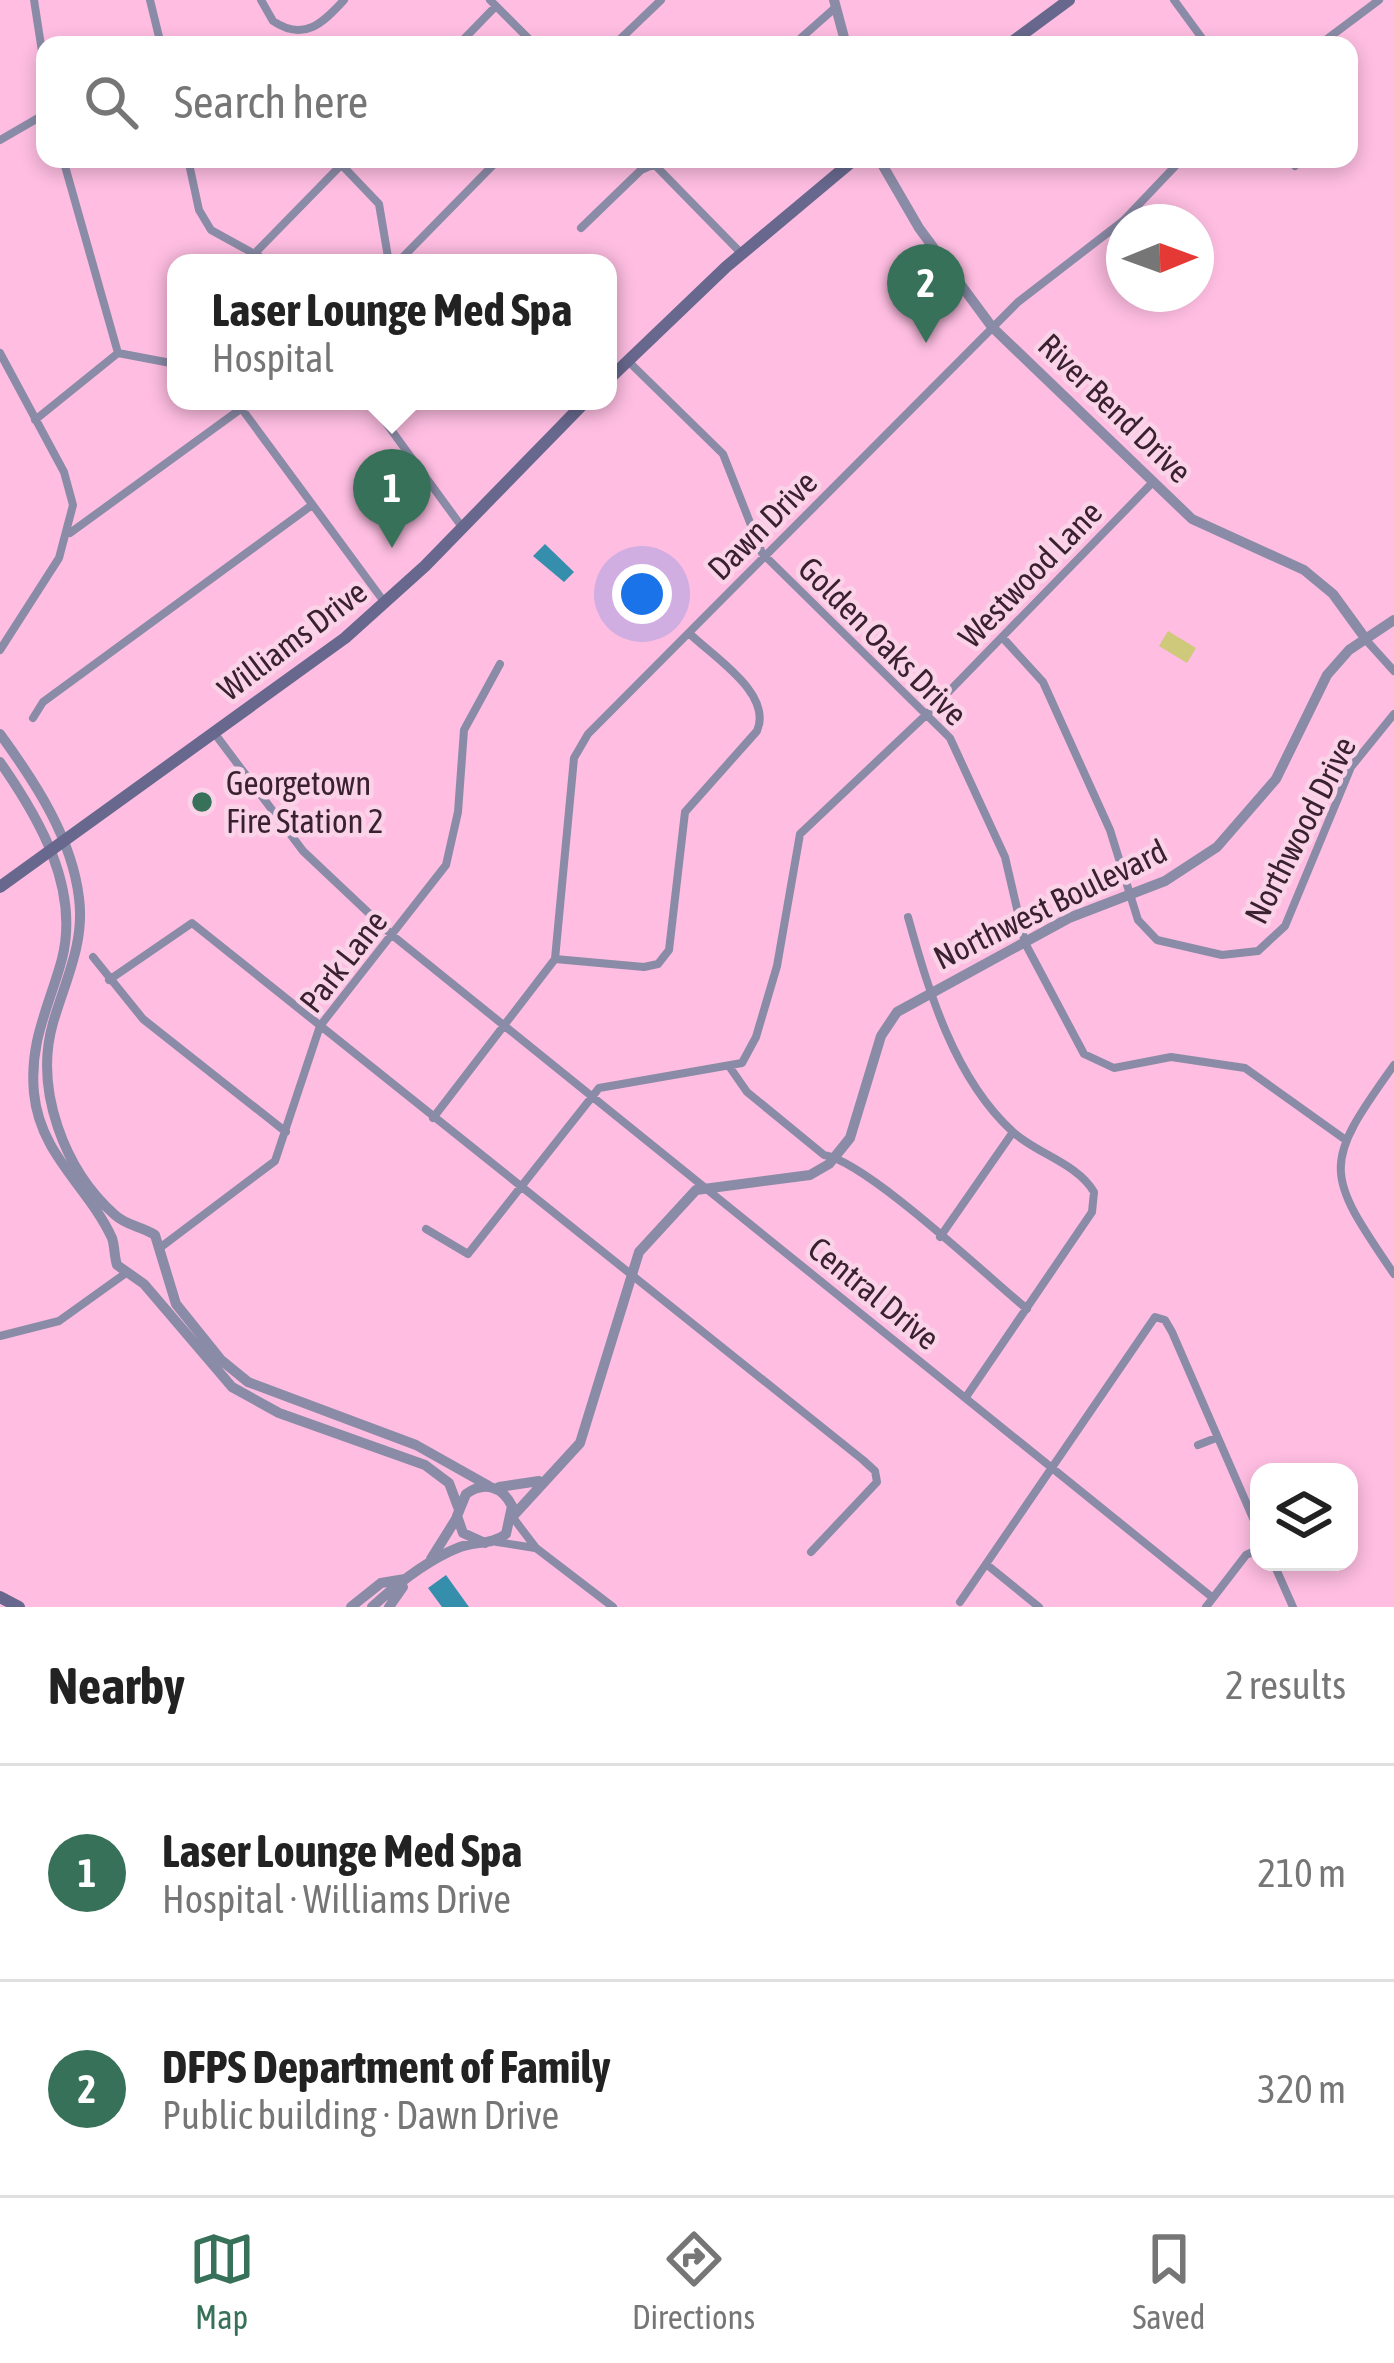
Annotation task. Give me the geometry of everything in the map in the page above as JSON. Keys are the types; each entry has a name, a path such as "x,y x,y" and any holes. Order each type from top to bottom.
{"main road":[{"path":"1020,36 1069,0"},
{"path":"617,371 741,254 845,168"},
{"name":"Williams Drive","path":"0,887 299,674 385,604 577,410"},
{"path":"0,1598 19,1607"}],"street":[{"path":"34,0 40,36"},
{"path":"150,0 159,36"},
{"path":"262,0 273,21 301,31 321,24 344,0"},
{"path":"1174,0 1200,36"},
{"path":"1331,36 1379,0"},
{"path":"623,36 656,2"},
{"path":"466,36 493,3 526,36"},
{"path":"802,36 835,4 844,36"},
{"path":"0,140 36,120"},
{"path":"66,168 118,353"},
{"path":"190,168 206,224 221,240 260,254"},
{"path":"257,251 335,168"},
{"path":"348,168 379,204 391,254"},
{"path":"402,254 490,168"},
{"path":"581,228 644,168"},
{"path":"658,168 741,254"},
{"name":"River Bend Drive","path":"884,168 919,228 992,327 1192,519 1304,570 1333,594 1365,638"},
{"name":"Dawn Drive","path":"434,1118 555,959 577,749 762,553 992,327 1123,221 1173,168"},
{"path":"0,353 71,492 69,534"},
{"path":"35,420 118,353 167,362"},
{"name":"Golden Oaks Drive","path":"627,360 723,454 762,553 927,714 958,752 1005,857 1025,943 1073,1041 1097,1064 1114,1068 1171,1057 1245,1068 1343,1138"},
{"path":"0,650 69,534 232,410"},
{"path":"243,410 385,604"},
{"path":"377,410 462,527"},
{"path":"388,425 402,410"},
{"name":"Westwood Lane","path":"731,1069 748,1055 768,1000 800,835 927,714 1152,483"},
{"path":"33,718 43,702 312,505"},
{"name":"Northwest Boulevard","path":"837,1157 850,1138 881,1036 896,1012 1082,912 1130,896 1192,866 1245,821 1283,766 1319,686 1365,638 1394,620"},
{"path":"555,959 644,968 658,964 669,950 685,812 757,731 762,718 755,697 690,634"},
{"name":"Northwood Drive","path":"1002,637 1043,682 1110,830 1138,920 1156,940 1240,957 1266,947 1292,911 1351,767 1394,714"},
{"path":"1365,638 1394,671"},
{"name":"Park Lane","path":"160,1254 265,1172 280,1152 320,1026 446,865 458,812 464,730 500,664"},
{"name":"Central Drive","path":"214,733 326,876 392,935 1213,1598"},
{"path":"0,734 64,838 79,897 80,934 49,1039 47,1086 58,1130 76,1165 112,1213 132,1228 149,1231 176,1304 217,1366 272,1395 389,1435 491,1487 508,1498 514,1517 536,1548 613,1607"},
{"path":"0,762 50,849 65,896 66,936 35,1034 37,1109 59,1165 114,1246 114,1259 246,1396 385,1448 440,1476 454,1490 464,1533 488,1543 506,1534 542,1480 580,1443 628,1275 639,1252 679,1203 707,1188 810,1175 837,1157"},
{"path":"908,917 929,992 971,1080 1013,1132 1078,1174 1094,1192 1092,1212 966,1397"},
{"path":"110,980 192,923 875,1471 872,1490 811,1552"},
{"path":"93,957 143,1019 286,1132"},
{"path":"1394,1065 1343,1138 1338,1164 1344,1190 1394,1274"},
{"path":"426,1229 468,1254 593,1096 610,1084 731,1069 747,1092 824,1155 837,1157 1027,1310"},
{"path":"940,1237 1013,1132"},
{"path":"114,1246 132,1228"},
{"path":"0,1336 58,1321 130,1275 148,1273 160,1254"},
{"path":"960,1602 1155,1317 1165,1320 1172,1332 1250,1512"},
{"path":"299,1419 303,1405"},
{"path":"385,1448 389,1435"},
{"path":"1198,1445 1216,1438"},
{"path":"427,1564 466,1494 542,1480"},
{"path":"372,1607 427,1564 460,1547 488,1543 536,1548"},
{"path":"1206,1607 1250,1554"},
{"path":"986,1564 1039,1607"},
{"path":"1277,1571 1293,1607"},
{"path":"351,1607 381,1583 408,1579"},
{"path":"389,1607 408,1579"}],"shaded area":[{"path":"1168,631 1196,648 1187,663 1159,646"}],"water":[{"path":"545,544 574,572 564,582 533,556"},
{"path":"446,1575 469,1607 442,1607 428,1588"}],"place":[{"name":"DFPS Department of Family","path":"926,343"},
{"name":"Laser Lounge Med Spa","path":"392,548"},
{"name":"Georgetown Fire Station 2","path":"202,802"}]}
